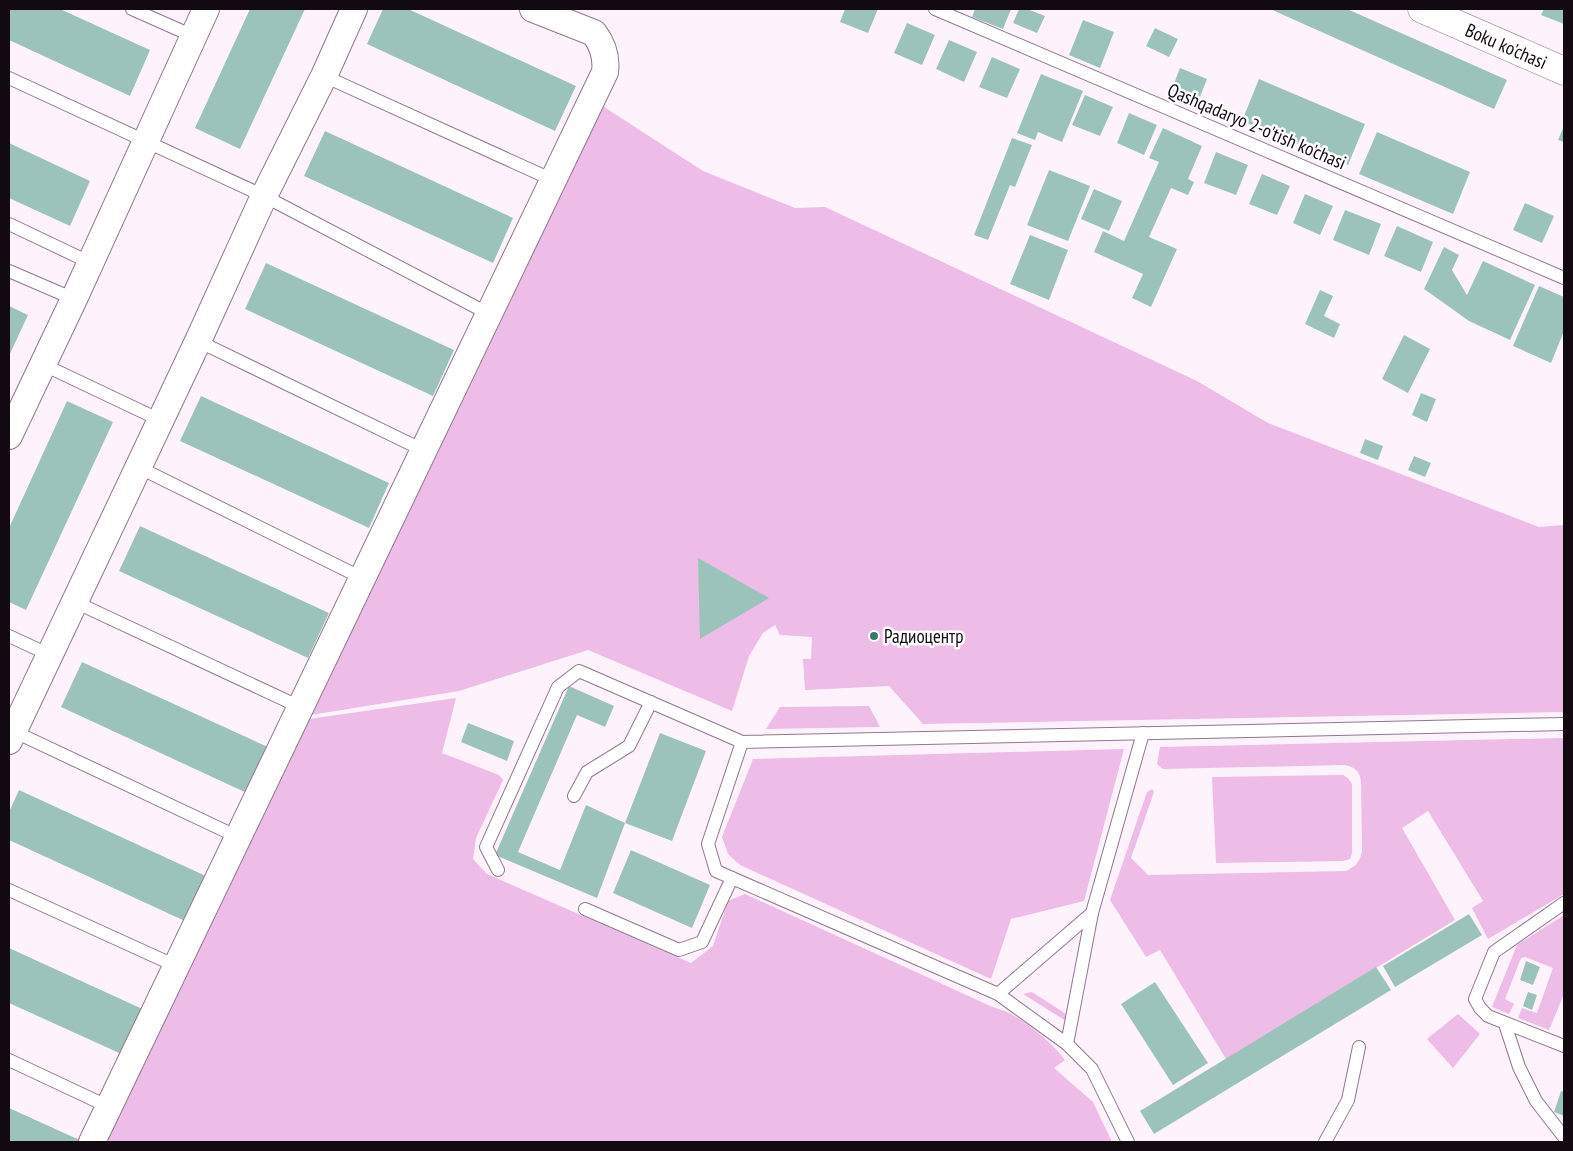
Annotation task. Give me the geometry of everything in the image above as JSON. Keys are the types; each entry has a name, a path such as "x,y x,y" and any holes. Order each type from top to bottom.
{"street":[{"path":"9,436 14,409 42,364 74,299 89,262 206,9"},
{"path":"11,736 198,341 264,196 324,76 354,9"},
{"path":"92,1142 605,72 606,61 600,42 594,33 533,9"},
{"name":"Boku ko'chasi","path":"1422,9 1564,71"}],"lane":[{"path":"132,9 193,36"},
{"name":"Qashqadaryo 2-o'tish ko'chasi","path":"935,9 1564,278"},
{"path":"324,76 553,180"},
{"path":"9,78 264,196 488,314"},
{"path":"9,224 89,262"},
{"path":"9,271 74,299"},
{"path":"198,341 423,450"},
{"path":"42,364 160,420"},
{"path":"138,467 362,578"},
{"path":"75,602 300,707"},
{"path":"9,636 50,655"},
{"path":"498,870 486,847 558,687 578,671 742,742 1564,724"},
{"path":"574,796 587,772 629,746 651,702"},
{"path":"1067,1044 1092,913 1143,733"},
{"path":"11,736 238,837"},
{"path":"742,742 708,844 716,871 998,994 1067,1044 1092,1069 1128,1142"},
{"path":"585,909 679,950 702,942 732,878"},
{"path":"9,890 176,966"},
{"path":"1564,903 1494,952 1475,999 1488,1016 1564,1046"},
{"path":"998,994 1092,913"},
{"path":"1505,1024 1518,1067 1536,1101 1564,1137"},
{"path":"1325,1142 1348,1100 1359,1048"},
{"path":"9,1060 109,1107"}],"shaded area":[{"path":"601,105 703,171 795,208 825,207 1197,381 1268,423 1539,527 1564,525 1564,712 923,724 889,686 805,690 803,659 811,659 812,637 780,635 775,625 763,633 749,656 732,711 588,650 459,691 311,715"},
{"path":"456,698 442,753 499,775 503,780 476,838 473,859 487,874 691,963 713,946 728,901 745,894 1008,1013 1026,1023 1065,1060 1054,1068 1093,1102 1112,1142 104,1142 309,719"},
{"path":"869,706 880,727 766,729 780,707"},
{"path":"1564,738 1564,894 1488,939 1472,908 1483,901 1428,811 1402,828 1455,920 1226,1059 1160,950 1146,957 1110,900 1147,792 1152,789 1154,792 1131,858 1148,875 1346,871 1359,861 1361,855 1361,782 1358,772 1354,768 1344,765 1163,769 1157,764 1160,747"},
{"path":"1124,749 1084,901 1011,919 991,979 740,865 728,854 722,837 753,759"},
{"path":"1343,775 1352,784 1352,853 1350,859 1343,861 1216,863 1212,777"},
{"path":"1564,915 1564,994 1549,1030 1518,1018 1522,1008 1537,1013 1553,968 1525,957 1521,958 1505,999 1514,1004 1509,1014 1492,1007 1517,945"},
{"path":"1032,992 1066,1014 1066,1021 1023,994"},
{"path":"1458,1014 1480,1034 1453,1068 1427,1039"}],"building":[{"path":"9,9 60,9 150,50 130,96 9,40"},
{"path":"250,9 305,9 240,149 195,128"},
{"path":"383,9 408,9 576,86 555,131 367,44"},
{"path":"845,9 878,9 868,33 840,22"},
{"path":"975,9 1011,9 1003,29 972,17"},
{"path":"1019,9 1027,9 1045,16 1037,33 1013,23"},
{"path":"1270,9 1347,9 1507,80 1494,109"},
{"path":"1544,9 1564,9 1564,24 1541,15"},
{"path":"1083,20 1114,32 1100,68 1069,55"},
{"path":"907,23 935,35 922,65 894,53"},
{"path":"1155,28 1178,39 1169,57 1146,46"},
{"path":"949,40 977,52 964,82 936,69"},
{"path":"992,57 1020,69 1007,98 979,87"},
{"path":"1180,68 1207,79 1198,102 1171,91"},
{"path":"1041,74 1083,91 1062,142 1038,132 1035,140 1017,133"},
{"path":"1259,79 1365,124 1348,165 1242,121"},
{"path":"1085,95 1113,107 1100,136 1072,125"},
{"path":"1129,113 1157,125 1144,155 1117,143"},
{"path":"1564,126 1564,142 1558,140"},
{"path":"1163,128 1202,146 1188,179 1194,182 1188,195 1171,188 1149,237 1177,249 1151,307 1132,298 1143,274 1094,252 1103,231 1124,241 1159,162 1149,158"},
{"path":"325,131 513,218 493,263 304,176"},
{"path":"1377,132 1470,172 1453,214 1359,174"},
{"path":"1012,138 1032,145 1015,187 1010,185 988,240 974,235"},
{"path":"9,143 90,181 70,226 9,198"},
{"path":"1216,152 1248,165 1236,195 1204,183"},
{"path":"1049,170 1090,186 1068,241 1027,225"},
{"path":"1262,174 1290,186 1277,215 1249,204"},
{"path":"1094,189 1122,201 1109,231 1081,219"},
{"path":"1305,194 1333,206 1320,235 1293,223"},
{"path":"1525,203 1554,216 1542,243 1513,230"},
{"path":"1345,210 1381,224 1369,255 1333,240"},
{"path":"1397,226 1433,242 1421,272 1384,256"},
{"path":"1030,235 1068,250 1049,300 1010,284"},
{"path":"1444,247 1459,255 1452,270 1467,295 1483,261 1535,285 1510,340 1469,321 1424,289"},
{"path":"266,263 454,350 433,396 245,309"},
{"path":"1539,286 1564,297 1564,331 1551,363 1513,346"},
{"path":"1320,290 1333,296 1324,316 1340,324 1334,338 1305,324"},
{"path":"9,306 28,315 9,356"},
{"path":"1404,335 1430,349 1408,393 1382,379"},
{"path":"1421,393 1436,399 1427,422 1412,415"},
{"path":"201,396 389,483 369,528 180,441"},
{"path":"67,401 113,422 26,610 9,602 9,528"},
{"path":"1365,439 1383,446 1378,460 1360,453"},
{"path":"1414,456 1431,463 1425,477 1408,470"},
{"path":"140,526 329,613 308,658 119,571"},
{"path":"698,558 769,598 700,639"},
{"path":"82,662 270,748 249,794 61,707"},
{"path":"569,686 614,706 605,727 577,715 518,852 560,870 586,805 625,823 597,898 495,855"},
{"path":"468,723 514,741 507,761 461,742"},
{"path":"660,733 706,751 672,841 625,823"},
{"path":"19,790 208,877 187,922 9,840 9,812"},
{"path":"631,850 710,885 692,928 613,893"},
{"path":"1469,914 1482,935 1395,987 1383,966"},
{"path":"9,948 149,1012 128,1057 9,1003"},
{"path":"1526,961 1540,967 1533,985 1520,980"},
{"path":"1376,967 1391,990 1154,1134 1140,1111"},
{"path":"1155,982 1208,1063 1173,1085 1121,1004"},
{"path":"1528,992 1537,995 1532,1010 1523,1006"},
{"path":"1561,1091 1564,1092 1564,1116 1554,1112"},
{"path":"9,1108 84,1142 9,1142"}],"place":[{"name":"Радиоцентр","path":"874,636"}]}
